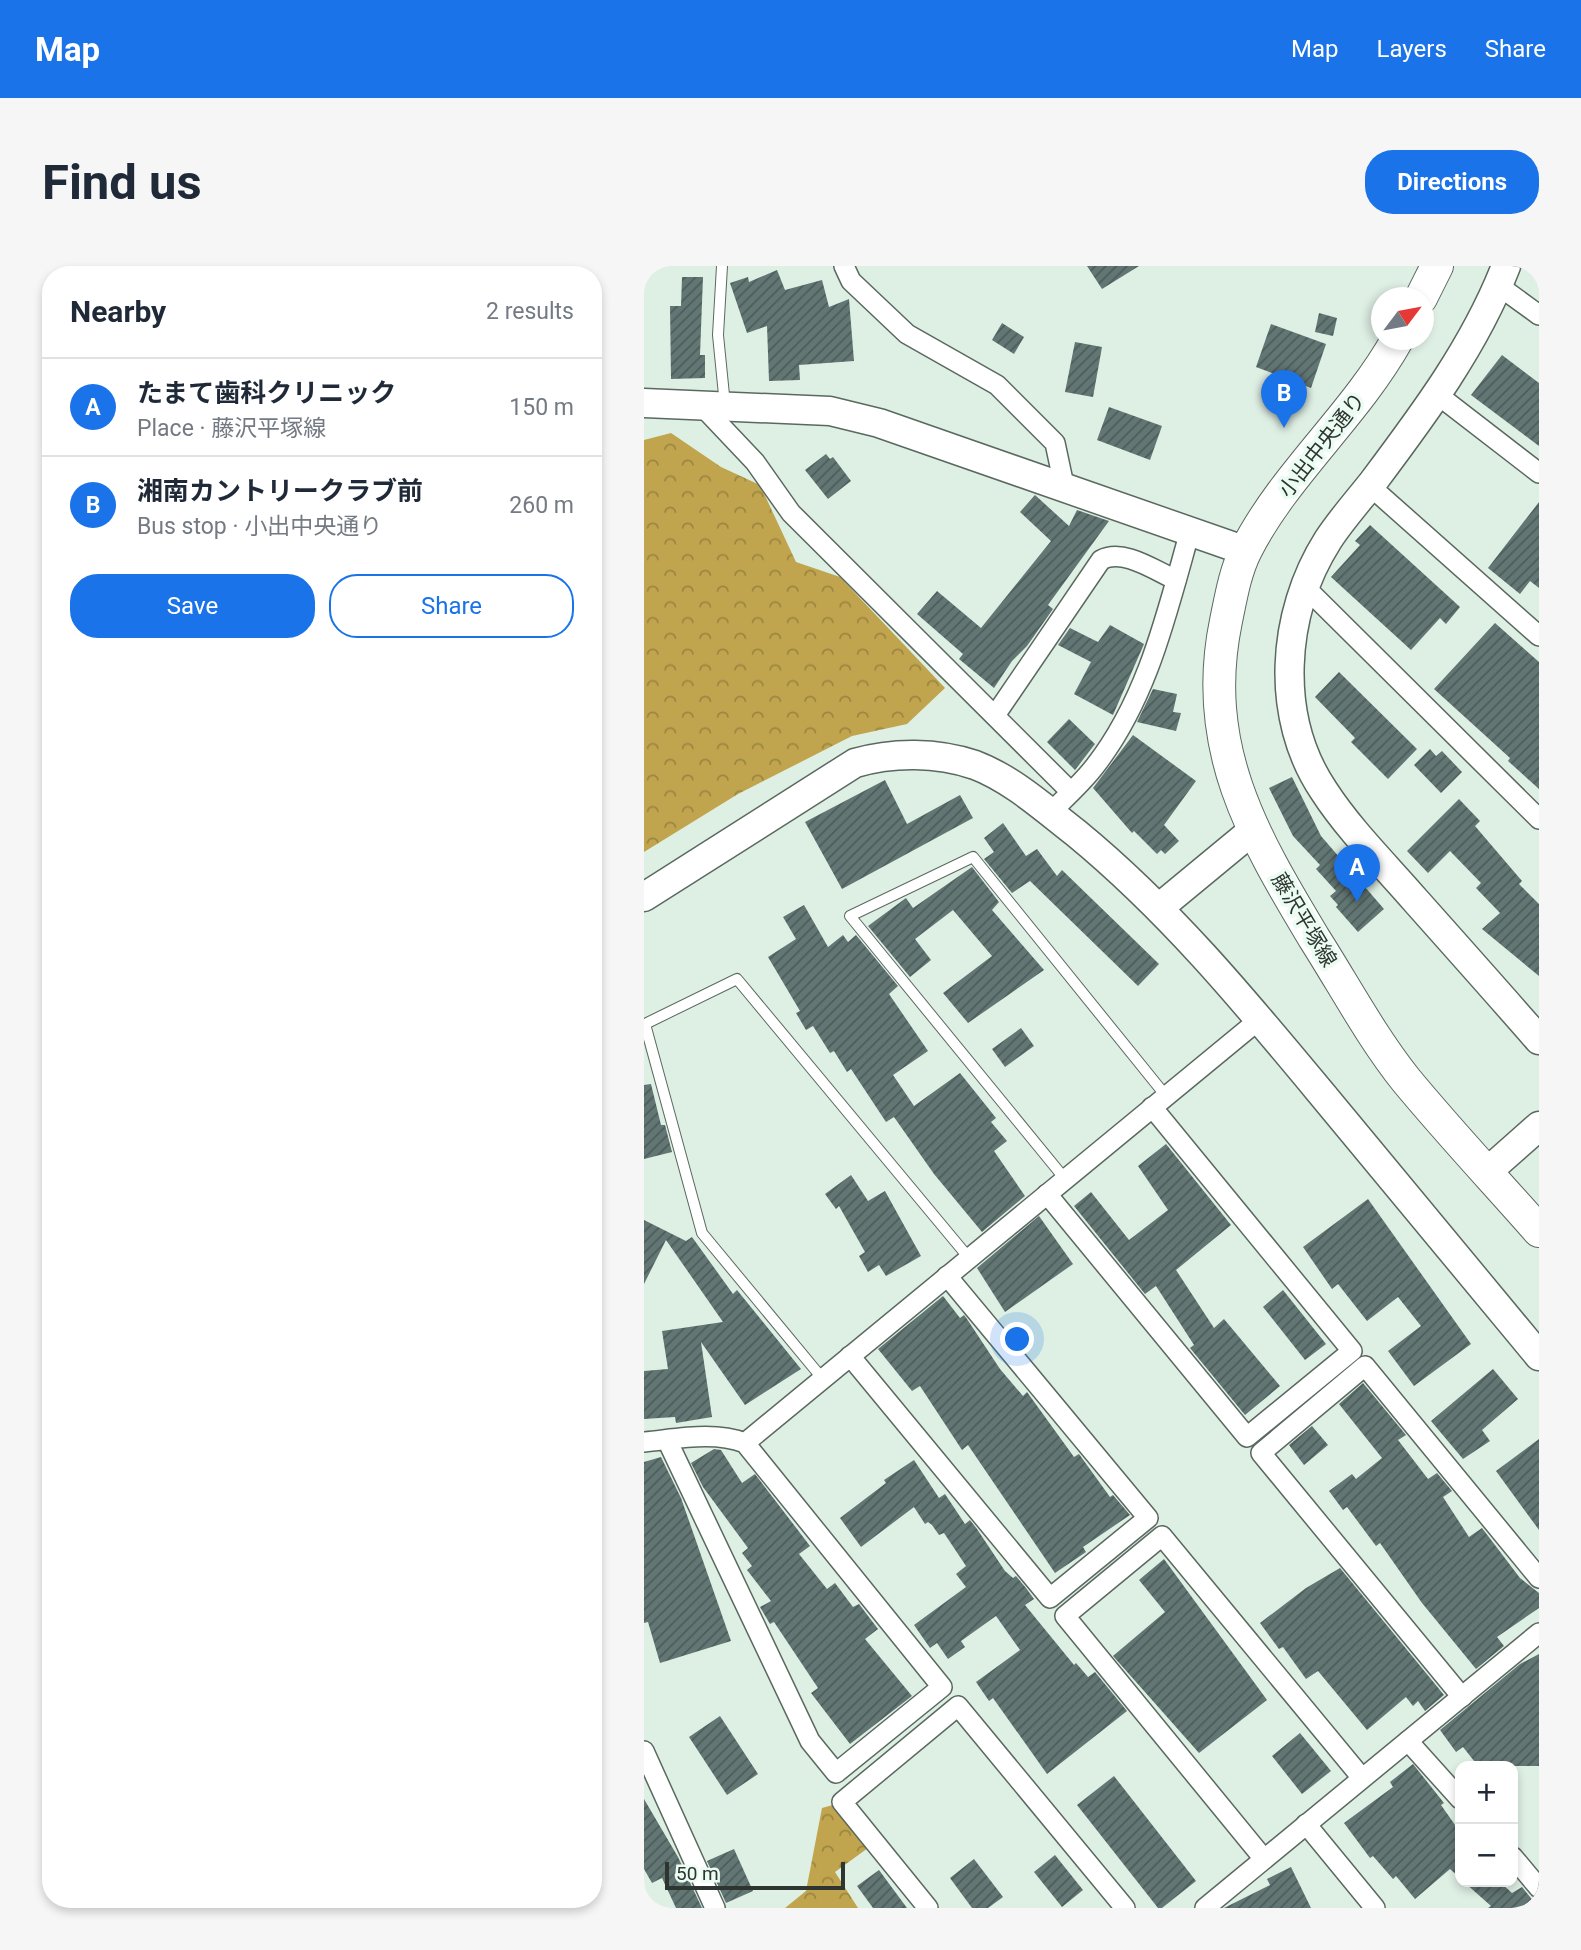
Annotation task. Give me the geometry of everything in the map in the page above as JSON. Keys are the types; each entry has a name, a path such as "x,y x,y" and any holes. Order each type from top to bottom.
{"main road":[{"path":"1426,287 1437,266"},
{"name":"小出中央通り","path":"1246,551 1272,508 1367,388 1391,350"},
{"name":"藤沢平塚線","path":"1246,551 1235,581 1222,640 1219,696 1224,751 1252,831 1381,1045 1406,1080 1539,1231"}],"street":[{"path":"844,266 851,281 907,334 997,385 1055,443 1065,490"},
{"path":"1539,315 1502,276 1438,395 1328,540 1304,586 1290,637 1290,687 1300,740 1322,789 1357,834 1539,1040"},
{"path":"1438,395 1539,473"},
{"path":"644,403 830,411 878,423 1246,551"},
{"path":"713,405 791,513 996,714 1071,792"},
{"path":"1370,486 1539,636"},
{"path":"1050,813 1095,767 1128,713 1154,659 1190,531"},
{"path":"996,714 1101,560 1111,554 1122,556 1176,580"},
{"path":"1304,586 1539,820"},
{"path":"644,897 855,763 880,756 943,757 976,766 1012,786 1050,813 1160,907 1260,1019 1539,1356"},
{"path":"1160,907 1252,831"},
{"path":"745,1443 1260,1019"},
{"path":"1047,1194 1247,1437 1352,1351 1159,1102"},
{"path":"1488,1172 1539,1126"},
{"path":"850,1356 1051,1598 1147,1518 947,1276"},
{"path":"1462,1697 1261,1453 1365,1366 1539,1578"},
{"path":"644,1442 667,1440 727,1436 745,1443 942,1687 836,1773 810,1741 667,1440"},
{"path":"1264,1859 1065,1616 1162,1535 1363,1778"},
{"path":"1205,1908 1539,1633"},
{"path":"928,1908 842,1802 958,1706 1125,1908"},
{"path":"1408,1741 1455,1793"},
{"path":"644,1751 715,1908"},
{"path":"1306,1824 1375,1908"},
{"path":"1518,1863 1539,1888"}],"lane":[{"path":"713,405 722,266"},
{"path":"1065,1178 850,916 973,857 1159,1102"},
{"path":"822,1378 702,1233 645,1024 737,979 969,1258"}],"green space":[{"path":"671,433 721,467 760,485 796,562 840,577 945,688 907,724 852,736 738,794 644,852 644,440"},
{"path":"840,1803 868,1848 835,1872 858,1908 785,1908 806,1891 822,1808"}],"building":[{"path":"1087,266 1139,266 1102,289"},
{"path":"777,270 785,290 822,280 829,307 849,299 854,361 799,365 800,380 769,381 767,326 747,333 730,283 748,277 749,282"},
{"path":"682,277 703,277 700,355 705,355 705,378 671,379 670,306 681,306"},
{"path":"1319,313 1337,318 1333,336 1315,332"},
{"path":"1002,323 1024,337 1014,354 992,340"},
{"path":"1271,324 1326,344 1311,388 1256,367"},
{"path":"1075,342 1102,347 1093,397 1065,392"},
{"path":"1502,355 1539,383 1539,446 1471,395"},
{"path":"1109,407 1162,426 1150,460 1097,440"},
{"path":"826,454 830,459 833,457 851,481 828,499 805,470"},
{"path":"1035,495 1069,526 1077,510 1109,521 1048,605 1053,609 994,688 959,659 963,654 917,614 937,591 981,628 1051,541 1020,512"},
{"path":"1539,502 1539,588 1530,581 1520,594 1488,568"},
{"path":"1370,525 1460,607 1446,624 1440,618 1411,650 1331,577 1360,545 1355,541"},
{"path":"1495,623 1539,662 1539,789 1508,761 1510,758 1434,689"},
{"path":"1110,625 1144,644 1113,715 1074,694 1091,662 1058,645 1070,628 1098,642"},
{"path":"1339,672 1417,749 1388,779 1351,742 1355,738 1315,697"},
{"path":"1153,689 1177,694 1173,712 1181,713 1176,731 1137,722"},
{"path":"1069,719 1095,744 1075,770 1047,742"},
{"path":"1133,735 1196,781 1164,825 1179,841 1165,854 1161,850 1157,854 1134,831 1132,833 1093,788"},
{"path":"1430,749 1436,756 1442,751 1462,772 1441,793 1414,765"},
{"path":"1292,777 1321,836 1384,909 1358,932 1336,907 1338,905 1330,896 1336,891 1316,869 1320,865 1293,836 1269,788"},
{"path":"885,780 907,824 960,795 973,818 842,889 805,822"},
{"path":"1459,799 1480,821 1475,826 1522,881 1519,884 1539,904 1539,976 1482,929 1500,913 1476,888 1481,883 1450,851 1428,873 1407,851"},
{"path":"1003,823 1026,856 1037,849 1057,876 1062,870 1159,964 1138,986 1030,881 1012,893 984,859 994,852 984,838"},
{"path":"972,867 999,902 992,910 1044,970 968,1023 943,993 992,956 953,910 915,939 931,960 910,977 868,926 906,898 913,908"},
{"path":"804,905 828,947 843,935 848,942 856,935 898,986 889,994 928,1051 893,1075 914,1106 960,1073 996,1118 991,1122 1007,1141 994,1151 1025,1196 982,1232 934,1174 894,1117 886,1122 851,1069 847,1072 834,1051 830,1053 813,1026 806,1030 796,1013 800,1011 768,957 796,939 783,917"},
{"path":"1021,1028 1034,1046 1005,1067 992,1049"},
{"path":"651,1084 661,1125 665,1125 672,1152 644,1159 644,1085"},
{"path":"1166,1144 1231,1225 1176,1270 1214,1328 1224,1319 1280,1386 1245,1415 1190,1348 1194,1345 1156,1286 1145,1294 1074,1206 1091,1192 1129,1240 1168,1210 1138,1166"},
{"path":"851,1175 868,1201 885,1191 921,1256 886,1276 879,1265 868,1272 859,1256 865,1252 839,1206 836,1209 825,1194"},
{"path":"1368,1199 1471,1344 1414,1386 1388,1351 1421,1326 1398,1297 1367,1321 1338,1284 1332,1289 1303,1247"},
{"path":"1039,1216 1073,1264 1005,1312 977,1268"},
{"path":"644,1220 686,1241 692,1237 733,1294 737,1290 801,1369 745,1405 701,1342 712,1417 676,1423 675,1417 644,1419 644,1371 668,1369 662,1331 723,1322 666,1240 644,1284"},
{"path":"1283,1290 1326,1344 1305,1360 1263,1307"},
{"path":"943,1296 960,1318 964,1315 1000,1369 1023,1396 1027,1392 1074,1457 1079,1454 1110,1497 1113,1495 1130,1515 1083,1547 1086,1552 1055,1573 968,1445 962,1450 920,1386 912,1391 878,1349"},
{"path":"1493,1369 1518,1399 1482,1430 1490,1441 1463,1459 1431,1421"},
{"path":"1363,1383 1406,1435 1398,1440 1428,1479 1437,1473 1452,1491 1443,1497 1469,1537 1482,1528 1520,1578 1539,1593 1539,1608 1497,1637 1504,1646 1476,1669 1422,1603 1380,1543 1376,1546 1347,1507 1343,1510 1329,1491 1352,1474 1356,1479 1382,1458 1339,1404"},
{"path":"1312,1426 1328,1445 1304,1465 1289,1445"},
{"path":"1539,1439 1539,1530 1496,1471"},
{"path":"714,1449 721,1450 742,1483 755,1474 810,1546 799,1554 827,1589 835,1583 853,1607 859,1604 878,1629 865,1639 912,1696 850,1744 811,1693 818,1688 774,1622 770,1624 760,1607 771,1601 747,1570 752,1566 742,1553 748,1548 703,1487 691,1463"},
{"path":"661,1457 681,1498 731,1641 660,1663 648,1622 644,1623 644,1462"},
{"path":"914,1460 939,1498 945,1494 965,1524 970,1520 1005,1571 1013,1578 1016,1576 1026,1588 1034,1599 1025,1605 1074,1665 1076,1663 1088,1677 1095,1672 1127,1711 1047,1774 993,1698 989,1701 976,1682 1020,1650 996,1616 961,1641 965,1647 948,1659 937,1643 930,1648 914,1625 966,1587 956,1574 966,1566 944,1533 939,1535 932,1525 928,1522 925,1524 914,1507 861,1547 840,1518 886,1483 884,1480"},
{"path":"1164,1559 1267,1700 1199,1753 1113,1656 1165,1612 1139,1580"},
{"path":"1340,1568 1444,1695 1425,1711 1418,1701 1413,1706 1406,1697 1367,1730 1318,1671 1306,1679 1283,1647 1279,1649 1260,1623 1306,1588"},
{"path":"1539,1654 1539,1766 1518,1766 1518,1761 1474,1761 1463,1747 1456,1752 1440,1730 1520,1664"},
{"path":"720,1716 758,1774 727,1795 689,1737"},
{"path":"1300,1733 1331,1771 1302,1794 1272,1756"},
{"path":"1413,1764 1444,1803 1441,1805 1455,1825 1455,1874 1450,1869 1415,1899 1396,1876 1393,1879 1373,1856 1370,1858 1344,1823 1393,1787 1390,1782"},
{"path":"1114,1776 1196,1881 1162,1908 1158,1908 1077,1805"},
{"path":"644,1799 678,1857 702,1908 676,1908 662,1878 652,1883 644,1869"},
{"path":"734,1849 753,1891 726,1903 707,1861"},
{"path":"1055,1855 1083,1890 1062,1907 1034,1872"},
{"path":"974,1859 1003,1897 988,1908 972,1908 950,1878"},
{"path":"1291,1867 1311,1908 1224,1908 1270,1885 1267,1879"},
{"path":"879,1870 907,1908 873,1908 857,1886"},
{"path":"1470,1887 1505,1887 1512,1893 1522,1887 1539,1908 1488,1908 1491,1906"}],"place":[{"name":"湘南カントリークラブ前","path":"1284,428"},
{"name":"たまて歯科クリニック","path":"1357,902"}]}
